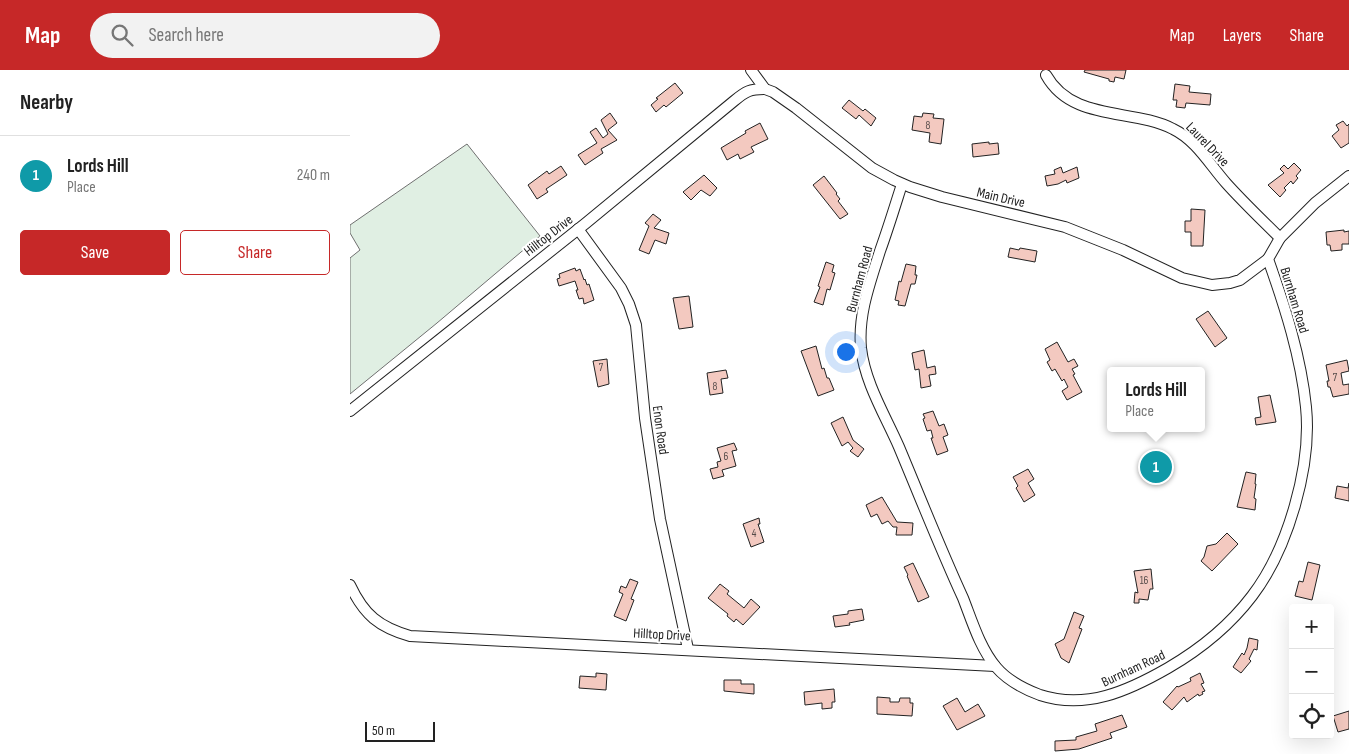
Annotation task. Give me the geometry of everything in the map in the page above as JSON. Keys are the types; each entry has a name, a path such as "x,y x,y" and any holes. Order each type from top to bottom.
{"street":[{"name":"Main Drive","path":"751,70 765,89 773,92 796,108 872,168 902,184 942,197 1065,227 1123,250 1182,278 1212,285 1230,284 1240,280 1268,259"},
{"name":"Laurel Drive","path":"1046,75 1061,93 1078,103 1110,114 1159,123 1185,136 1226,183 1280,238"},
{"name":"Hilltop Drive","path":"350,411 746,92 752,89 765,89"},
{"name":"Burnham Road","path":"902,184 866,295 861,322 861,350 866,373 984,648 995,666 1004,675 1025,688 1041,695 1067,700 1099,699 1117,694 1148,680 1182,660 1228,622 1252,596 1266,574 1288,527 1302,482 1306,410 1299,365 1279,291 1268,259 1280,238 1315,203 1349,176"},
{"name":"Enon Road","path":"578,229 621,288 636,325 645,418 660,519 688,649"},
{"name":"Hilltop Drive","path":"350,585 365,611 372,618 383,626 410,636 995,666"}],"green space":[{"path":"467,144 540,236 350,394 350,258 360,250 350,233 350,225"}],"building":[{"path":"1085,70 1126,70 1124,79 1115,77 1114,82 1084,72"},
{"path":"675,83 683,93 666,107 664,105 656,112 651,105 658,99 656,98"},
{"path":"1175,84 1190,86 1189,92 1211,94 1210,105 1186,103 1185,108 1176,107 1177,100 1173,100"},
{"path":"849,100 876,118 871,126 859,115 856,119 842,108"},
{"path":"610,113 617,123 608,130 617,140 601,149 603,153 585,165 578,155 597,143 590,132 596,128 603,138 608,134 601,120"},
{"path":"923,113 934,114 933,118 944,119 941,144 929,142 930,133 912,130 914,116 922,117"},
{"path":"1343,121 1347,126 1349,124 1349,143 1341,148 1332,136 1339,130 1336,125"},
{"path":"760,123 768,139 751,147 754,152 740,159 738,154 727,160 721,148"},
{"path":"989,142 989,144 998,143 999,154 973,157 972,144"},
{"path":"1294,163 1301,170 1296,176 1298,178 1293,184 1291,181 1284,188 1286,190 1280,197 1268,185 1284,173 1280,169 1284,165 1288,169"},
{"path":"561,166 567,175 546,189 548,192 537,199 528,185 547,171 549,174"},
{"path":"1061,167 1063,173 1077,167 1079,178 1067,183 1066,180 1047,186 1045,176 1055,174 1054,170"},
{"path":"704,175 717,188 710,196 701,190 691,200 683,192"},
{"path":"824,176 837,193 840,199 838,201 848,214 840,219 813,185"},
{"path":"1191,209 1205,210 1203,246 1191,246 1191,232 1185,232 1185,221 1191,221"},
{"path":"653,214 661,220 654,228 669,233 666,244 655,240 649,254 639,250 649,226 645,223"},
{"path":"1344,230 1344,232 1349,231 1349,244 1342,244 1342,250 1331,251 1330,245 1327,245 1326,232"},
{"path":"1010,248 1037,251 1035,262 1008,257"},
{"path":"826,262 834,265 832,272 835,273 830,290 827,289 823,305 814,302"},
{"path":"906,264 916,266 915,275 917,275 915,284 911,284 905,306 898,305 899,301 895,300 899,281 901,282"},
{"path":"575,268 576,271 580,269 587,285 589,284 594,300 584,304 583,298 579,299 575,281 559,286 557,279 560,278 559,274"},
{"path":"689,296 693,327 679,329 673,298"},
{"path":"1208,311 1227,338 1215,347 1196,319"},
{"path":"1057,342 1068,362 1074,359 1078,366 1072,369 1082,392 1067,400 1062,391 1068,387 1064,379 1062,381 1055,369 1052,371 1047,362 1050,360 1045,349"},
{"path":"816,346 822,369 824,368 834,390 818,396 801,351"},
{"path":"924,350 927,368 935,366 936,374 929,375 931,386 921,388 919,369 915,370 912,353"},
{"path":"607,359 609,384 598,387 593,361"},
{"path":"1347,360 1349,371 1341,373 1343,385 1349,384 1349,394 1333,397 1330,387 1328,387 1327,381 1329,381 1326,365"},
{"path":"726,370 728,378 721,379 723,393 710,395 707,373"},
{"path":"1270,395 1276,422 1256,425 1255,418 1261,417 1258,397"},
{"path":"933,411 939,426 944,424 948,435 943,437 948,451 937,455 931,438 933,438 931,430 927,431 923,419 925,418 923,414"},
{"path":"843,417 853,440 864,449 858,457 850,451 853,448 848,442 842,446 831,423"},
{"path":"734,443 737,450 732,451 736,466 722,470 724,476 713,479 710,469 718,467 717,462 721,461 717,448"},
{"path":"1028,469 1034,479 1028,483 1035,495 1024,502 1016,488 1018,486 1013,477"},
{"path":"1246,472 1256,474 1255,510 1237,507"},
{"path":"1349,483 1349,501 1335,498 1337,486 1348,488"},
{"path":"882,497 897,522 913,523 912,535 896,535 897,527 893,527 888,521 882,524 877,514 871,517 866,505"},
{"path":"759,518 760,524 758,524 764,542 751,547 743,524"},
{"path":"1227,533 1238,544 1212,571 1201,561 1207,546 1216,544"},
{"path":"1308,562 1320,565 1312,600 1295,596 1299,581 1303,582"},
{"path":"913,563 929,597 918,602 904,567"},
{"path":"1151,569 1153,589 1150,589 1148,600 1139,599 1139,603 1134,603 1135,592 1138,593 1134,571"},
{"path":"630,579 638,582 631,599 634,600 626,621 614,616 623,594 619,592 621,586 626,588"},
{"path":"720,584 729,591 727,594 744,608 751,599 760,607 743,625 736,619 734,622 727,616 728,614 708,598"},
{"path":"862,609 864,620 849,623 850,625 835,627 833,616 848,614 848,611"},
{"path":"1074,612 1084,616 1079,628 1082,629 1069,663 1061,658 1055,644 1064,639"},
{"path":"1249,638 1258,640 1257,650 1254,649 1249,659 1251,661 1241,673 1233,667 1242,653 1244,655"},
{"path":"596,673 607,674 606,690 579,688 580,676 596,677"},
{"path":"1200,673 1204,683 1201,684 1205,691 1202,692 1203,694 1199,696 1198,694 1187,702 1184,697 1172,710 1163,702 1177,686 1191,681 1190,678"},
{"path":"724,680 741,680 741,684 754,684 754,694 724,691"},
{"path":"834,689 835,702 832,702 832,708 822,709 822,703 805,705 804,692"},
{"path":"877,697 890,698 890,702 899,702 900,698 910,698 910,703 913,703 912,716 877,714"},
{"path":"957,698 965,712 978,704 985,716 957,730 943,706"},
{"path":"1349,711 1349,729 1338,732 1334,716"},
{"path":"1122,715 1127,727 1110,733 1112,738 1079,749 1055,751 1055,741 1076,740 1076,737 1097,731 1095,724"}],"place":[{"name":"Lords Hill","path":"1156,467"}]}
